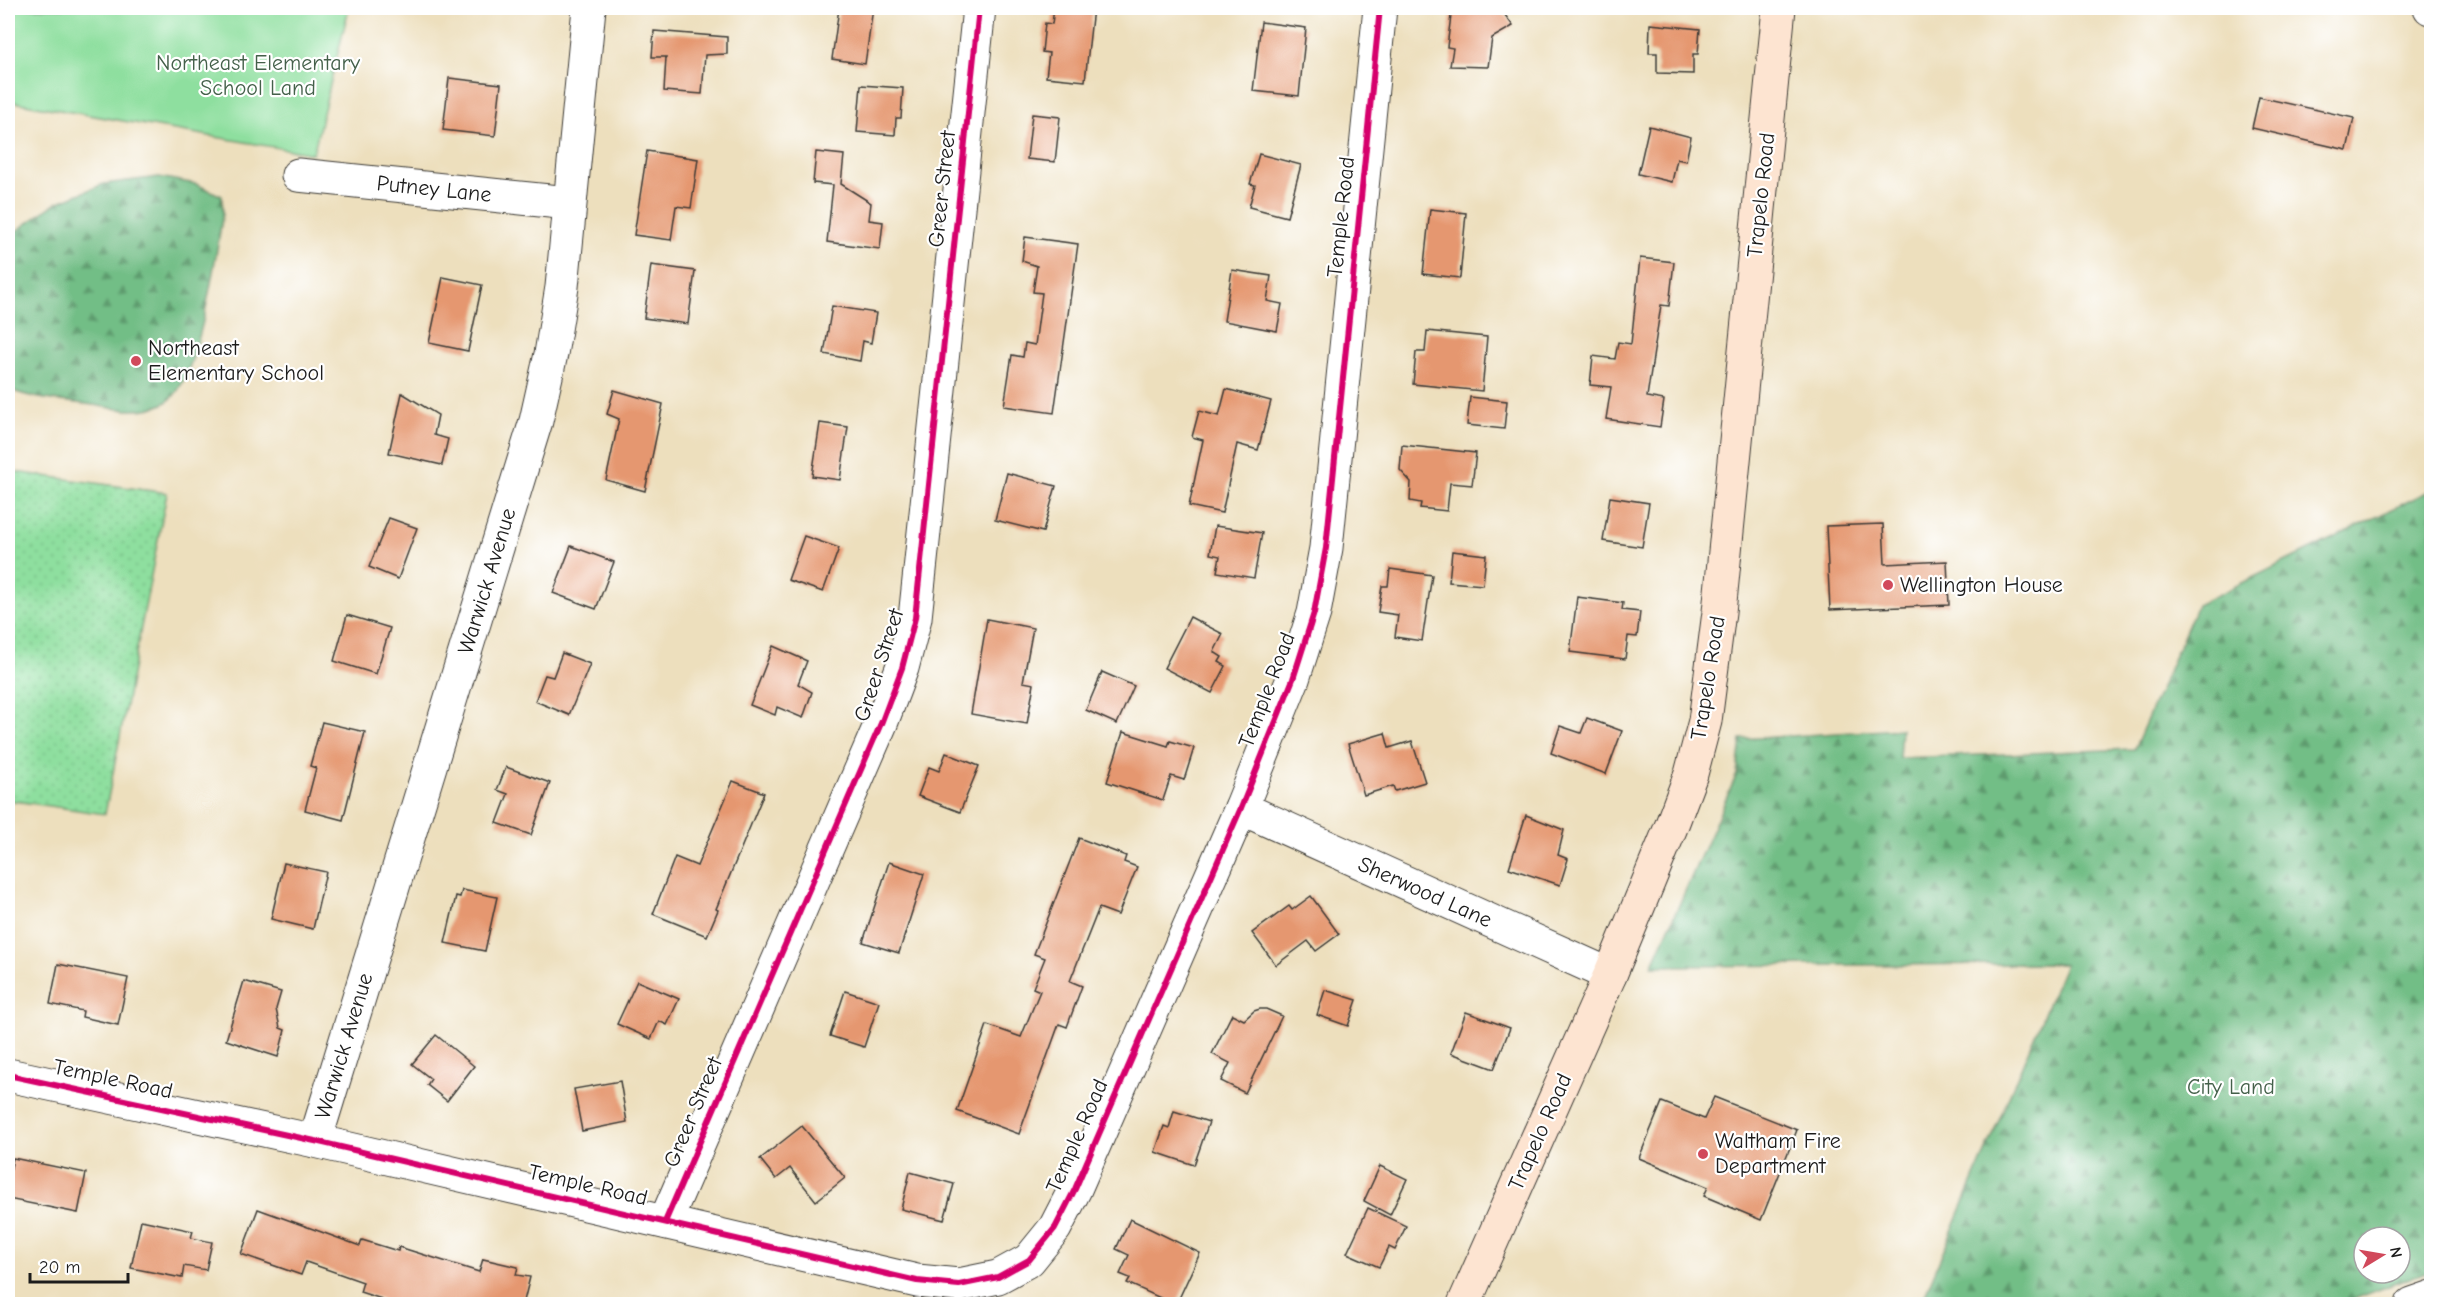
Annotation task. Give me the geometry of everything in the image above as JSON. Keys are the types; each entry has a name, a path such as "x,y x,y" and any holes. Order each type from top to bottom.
{"main road":[{"name":"Trapelo Road","path":"1464,1305 1610,975 1691,774 1705,722 1718,623 1779,8"}],"street":[{"name":"Warwick Avenue","path":"315,1141 536,421 551,354 562,287 589,8"},
{"name":"Greer Street","path":"665,1222 882,721 902,668 915,618 979,8"},
{"name":"Temple Road","path":"8,1075 315,1141 927,1282 959,1285 998,1277 1029,1260 1054,1228 1075,1189 1241,808 1293,679 1314,613 1326,548 1380,8"},
{"name":"Putney Lane","path":"298,175 569,203"},
{"name":"Sherwood Lane","path":"1241,808 1610,975"},
{"path":"2412,1305 2432,1297"}],"green space":[{"name":"Northeast Elementary School Land","path":"8,8 349,8 313,154 8,101"},
{"path":"159,177 196,184 222,196 223,213 204,317 187,372 177,392 165,403 156,407 129,410 39,398 8,389 8,237 56,203 104,184"},
{"path":"8,471 167,493 105,814 8,800"},
{"name":"City Land","path":"2431,490 2431,1270 2412,1277 2412,1225 2352,1225 2352,1285 2391,1285 2341,1304 1921,1304 2065,964 1652,966 1737,774 1741,739 1901,729 1899,758 2134,749 2197,605"}],"building":[{"path":"839,8 873,8 865,64 832,59"},
{"path":"1054,8 1093,8 1085,81 1046,77 1049,53 1042,52 1045,23 1052,24"},
{"path":"1452,8 1500,8 1513,26 1492,38 1488,67 1450,66 1453,48 1447,47"},
{"path":"1261,22 1306,28 1299,96 1253,91"},
{"path":"1650,24 1700,29 1698,54 1693,54 1693,74 1657,73 1657,53 1649,53"},
{"path":"654,31 727,37 727,54 705,55 702,94 664,91 666,57 652,57"},
{"path":"449,78 501,84 495,136 443,130"},
{"path":"861,85 903,88 901,118 896,118 895,135 857,132"},
{"path":"2259,97 2354,118 2347,150 2252,128"},
{"path":"1032,114 1060,117 1055,162 1027,159"},
{"path":"1649,126 1691,137 1686,161 1677,159 1672,182 1638,174"},
{"path":"647,151 698,159 691,208 676,206 671,240 634,235"},
{"path":"816,152 844,155 841,184 871,203 869,220 883,222 880,249 827,242 833,185 813,183"},
{"path":"1259,154 1301,165 1287,217 1249,207 1255,185 1250,184"},
{"path":"1430,209 1466,213 1460,278 1423,274"},
{"path":"1025,237 1078,244 1054,413 1004,406 1012,355 1023,357 1025,343 1035,345 1042,293 1033,292 1037,266 1022,261"},
{"path":"1640,258 1674,262 1669,306 1661,305 1647,397 1664,400 1660,427 1606,419 1611,387 1590,385 1593,356 1615,359 1618,342 1631,344"},
{"path":"651,265 695,271 688,324 644,318"},
{"path":"1232,270 1271,276 1267,301 1282,304 1277,331 1224,321"},
{"path":"443,277 482,285 468,351 429,343"},
{"path":"832,306 876,313 871,343 863,341 860,361 824,354"},
{"path":"1427,331 1487,337 1482,391 1413,384 1416,352 1425,352"},
{"path":"1226,389 1271,401 1258,450 1237,444 1222,513 1189,506 1203,440 1192,437 1199,411 1219,416"},
{"path":"614,390 663,404 645,491 606,480 619,419 607,414"},
{"path":"402,393 438,415 434,435 448,439 442,465 389,453"},
{"path":"1470,397 1507,401 1504,429 1467,425"},
{"path":"820,423 848,427 840,480 812,476"},
{"path":"1402,445 1476,453 1472,485 1450,483 1447,511 1420,508 1421,503 1410,501 1411,482 1400,470"},
{"path":"1007,473 1056,486 1043,532 995,520"},
{"path":"1610,497 1649,503 1642,547 1603,541"},
{"path":"389,518 417,528 398,579 369,567"},
{"name":"Wellington House","path":"1883,524 1885,564 1947,561 1949,605 1830,610 1826,526"},
{"path":"1215,526 1262,533 1254,578 1217,572 1220,556 1210,554"},
{"path":"804,536 839,548 823,592 788,580"},
{"path":"571,546 614,562 596,609 553,593"},
{"path":"1452,551 1486,555 1483,585 1449,582"},
{"path":"1390,569 1432,575 1422,641 1395,637 1398,615 1378,612 1382,586 1388,586"},
{"path":"1577,597 1623,603 1622,610 1640,612 1637,637 1628,636 1625,659 1570,652"},
{"path":"347,615 390,628 376,674 334,661"},
{"path":"1190,617 1223,634 1214,652 1222,657 1219,662 1226,666 1212,693 1164,668"},
{"path":"987,619 1033,628 1023,682 1034,684 1027,724 971,714"},
{"path":"773,646 807,661 798,684 812,692 803,718 777,707 775,715 750,705"},
{"path":"562,653 590,664 569,715 535,701 545,675 553,677"},
{"path":"1102,672 1134,686 1117,724 1086,710"},
{"path":"1587,718 1622,731 1606,774 1551,753 1560,726 1581,733"},
{"path":"322,722 365,732 343,820 305,810 316,768 310,766"},
{"path":"1123,732 1168,746 1170,741 1194,748 1184,780 1171,776 1163,800 1107,782"},
{"path":"1385,733 1389,748 1412,741 1425,782 1395,791 1393,786 1364,795 1348,744"},
{"path":"946,753 979,766 960,812 918,796 929,767 939,771"},
{"path":"506,767 550,783 531,835 497,823 508,794 497,790"},
{"path":"733,781 764,793 707,936 653,914 675,857 697,866"},
{"path":"1526,815 1564,830 1558,855 1568,859 1560,885 1509,868"},
{"path":"1079,838 1126,856 1124,862 1137,867 1118,915 1099,908 1070,981 1082,986 1067,1027 1059,1024 1019,1134 957,1111 987,1025 1021,1037 1040,991 1033,988 1045,958 1034,954"},
{"path":"889,862 924,874 899,953 863,942"},
{"path":"284,863 326,872 313,929 271,919"},
{"path":"462,890 497,897 485,951 445,943 456,896 460,897"},
{"path":"1311,896 1339,934 1316,951 1308,941 1276,965 1252,933 1289,906 1292,910"},
{"path":"58,964 128,978 118,1025 82,1017 83,1011 50,1004"},
{"path":"244,981 281,992 276,1009 280,1028 285,1030 278,1057 226,1040"},
{"path":"637,981 679,999 667,1025 659,1021 651,1039 617,1024"},
{"path":"1325,990 1357,1000 1348,1026 1317,1015"},
{"path":"845,991 879,1002 864,1047 830,1036"},
{"path":"1260,1009 1266,1009 1282,1016 1245,1093 1221,1081 1230,1063 1212,1054 1232,1014 1244,1020"},
{"path":"1466,1012 1510,1028 1494,1069 1451,1053"},
{"path":"436,1035 474,1066 447,1101 427,1085 431,1079 412,1064"},
{"path":"620,1081 627,1122 582,1131 574,1089"},
{"path":"1714,1097 1797,1130 1761,1220 1704,1196 1708,1187 1639,1158 1662,1102 1704,1119"},
{"path":"1174,1111 1209,1122 1194,1165 1155,1152 1164,1126 1169,1128"},
{"path":"802,1126 845,1178 816,1201 790,1168 776,1179 760,1159"},
{"path":"13,1158 86,1173 78,1213 8,1199 8,1182"},
{"path":"1380,1166 1407,1179 1390,1215 1364,1201"},
{"path":"910,1172 954,1184 944,1220 901,1209"},
{"path":"1368,1208 1406,1226 1395,1250 1389,1247 1379,1267 1347,1253"},
{"path":"258,1209 360,1246 362,1240 398,1251 399,1247 479,1272 483,1259 518,1267 516,1275 530,1277 523,1305 381,1305 382,1299 360,1292 363,1282 306,1262 301,1275 241,1254"},
{"path":"1130,1219 1200,1253 1176,1305 1127,1283 1130,1278 1120,1274 1129,1255 1116,1249"},
{"path":"141,1220 193,1231 191,1238 212,1242 206,1270 184,1266 182,1278 131,1268"}],"cycle path":[{"path":"665,1222 882,721 902,668 915,618 979,8"},
{"path":"8,1075 315,1141 917,1281 959,1285 998,1277 1029,1260 1055,1228 1075,1189 1241,808 1293,679 1314,613 1326,548 1380,8"}],"place":[{"name":"Northeast Elementary School","path":"136,361"},
{"name":"Wellington House","path":"1888,585"},
{"name":"Waltham Fire Department","path":"1703,1154"}]}
